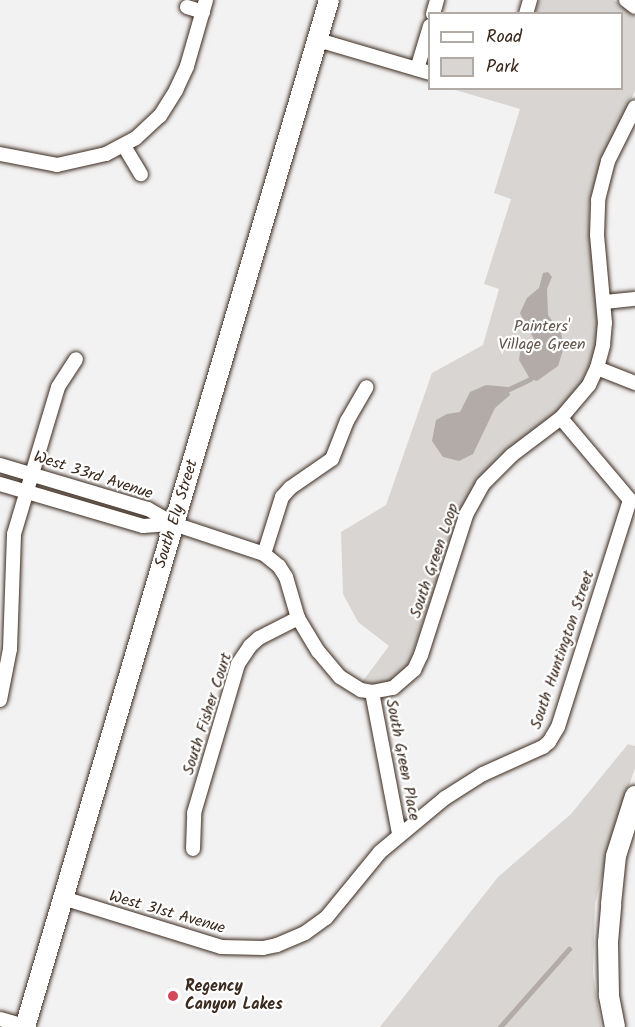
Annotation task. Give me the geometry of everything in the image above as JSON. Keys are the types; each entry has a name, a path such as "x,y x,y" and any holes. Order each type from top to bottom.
{"street":[{"name":"South Ely Street","path":"25,1027 329,0"},
{"path":"626,0 635,7"},
{"path":"0,154 57,165 90,160 124,146 150,126 172,97 187,66 205,6 186,7"},
{"path":"318,40 423,71 428,34"},
{"name":"South Green Loop","path":"372,692 393,688 414,670 467,513 483,484 512,455 561,418 589,385 597,368 603,345 605,302 597,235 598,200 608,161 635,107"},
{"path":"124,146 141,174"},
{"path":"605,302 635,299"},
{"path":"0,700 8,668 5,625 14,534 58,387 76,359"},
{"path":"597,368 635,383"},
{"path":"367,387 347,421 332,459 290,488 282,497 264,554 279,566 286,577 297,618 318,651 340,677 351,685 372,692"},
{"name":"South Huntington Street","path":"262,948 305,933 326,918 380,852 445,798 483,774 543,747 554,736 630,500 561,418"},
{"name":"West 33rd Avenue","path":"0,465 148,509 174,524 264,554"},
{"name":"West 33rd Avenue","path":"0,484 143,526 174,524"},
{"name":"South Fisher Court","path":"194,849 194,813 238,664 250,646 259,638 297,618"},
{"name":"South Green Place","path":"372,692 399,834"},
{"path":"615,1027 609,995 608,942 611,904 616,856 635,796"},
{"name":"West 31st Avenue","path":"63,898 221,947 262,948"},
{"path":"0,1019 25,1027"}],"green space":[{"name":"Painters' Village Green","path":"539,0 614,0 635,16 635,91 601,161 589,203 589,226 599,326 597,345 582,384 571,398 556,413 498,457 469,494 460,514 409,664 392,681 381,684 362,682 389,646 358,622 343,594 341,532 386,505 432,373 483,345 499,289 484,284 511,199 494,193 520,109 455,90 623,90 623,12 535,12"},
{"path":"628,744 635,746 635,768 617,821 595,903 593,973 601,1027 380,1027 498,877 571,814"}],"shaded area":[{"path":"548,272 552,277 547,289 548,315 561,333 564,347 558,366 537,381 530,379 519,360 521,347 532,345 535,341 520,313 527,298 539,288 543,273"},
{"path":"486,385 508,387 510,395 495,408 473,454 459,461 443,457 432,441 436,420 447,414 460,412 470,392"}],"waterway":[{"path":"509,389 530,379"},
{"path":"500,1027 569,949"}],"place":[{"name":"Regency Canyon Lakes","path":"173,996"}]}
